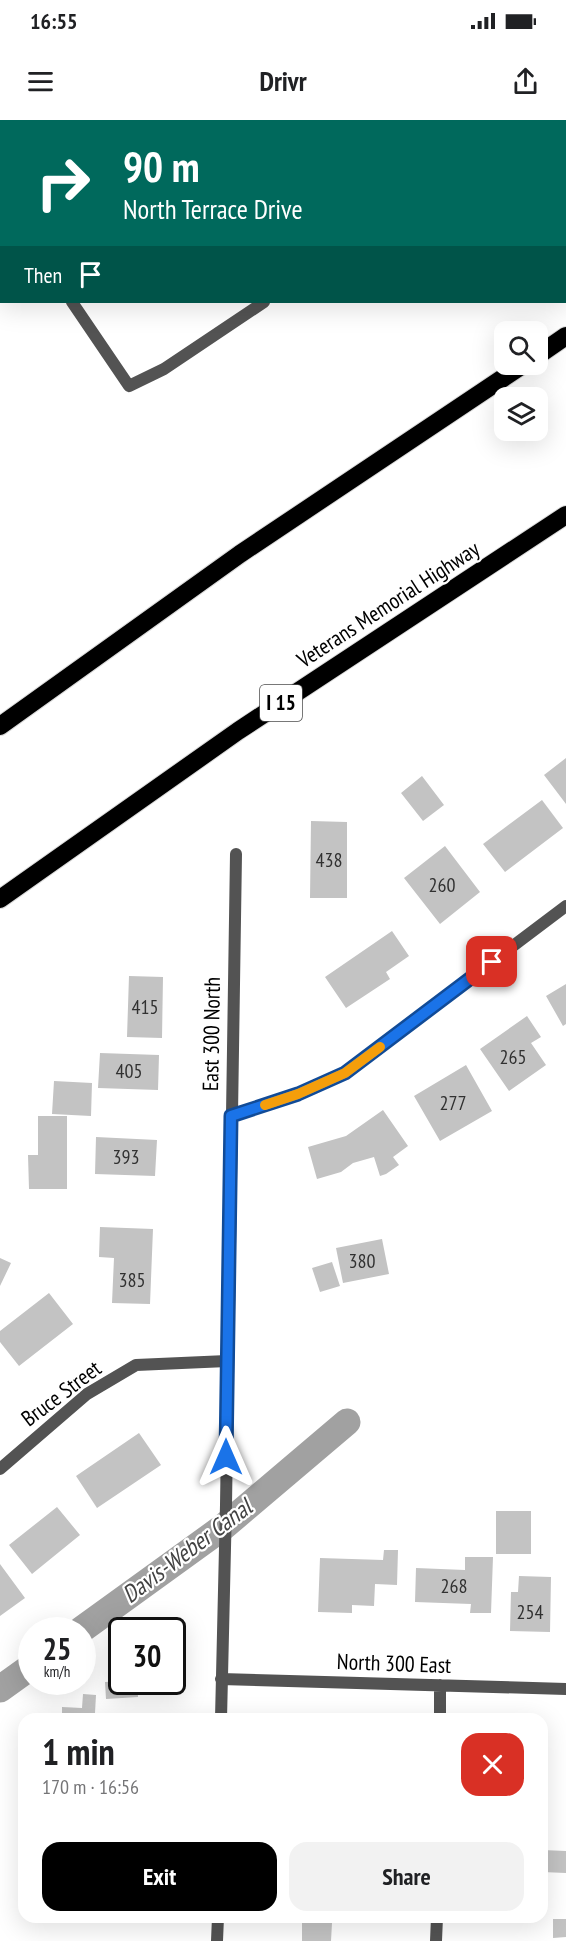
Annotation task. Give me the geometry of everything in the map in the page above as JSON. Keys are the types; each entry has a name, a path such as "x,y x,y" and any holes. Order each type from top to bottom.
{"highway":[{"path":"548,348 566,336"},
{"path":"0,726 240,554 508,375"},
{"name":"Veterans Memorial Highway","path":"0,899 238,732 566,515"}],"street":[{"path":"73,303 129,386 164,369 263,303"},
{"name":"East 300 North","path":"221,1713 236,854"},
{"path":"231,1116 298,1094 345,1073 566,906"},
{"name":"Bruce Street","path":"0,1469 87,1394 136,1365 227,1361"},
{"name":"North 300 East","path":"221,1678 566,1689"},
{"path":"440,1685 440,1713"},
{"path":"217,1941 218,1923"},
{"path":"436,1941 437,1923"}],"building":[{"path":"566,758 566,804 544,775"},
{"path":"422,776 444,805 423,821 401,793"},
{"path":"542,800 563,828 505,872 483,844"},
{"path":"311,821 347,822 347,898 310,898"},
{"path":"445,846 480,892 440,924 404,878"},
{"path":"392,931 409,956 386,972 390,979 346,1008 325,977"},
{"path":"129,976 163,977 162,1038 127,1037"},
{"path":"566,984 566,1024 563,1026 546,996"},
{"path":"527,1016 541,1037 531,1043 546,1065 509,1091 480,1049"},
{"path":"100,1053 159,1055 158,1090 98,1088"},
{"path":"466,1065 492,1111 440,1141 414,1096"},
{"path":"54,1081 92,1083 91,1116 52,1114"},
{"path":"383,1110 408,1146 393,1157 399,1165 380,1176 374,1157 353,1163 341,1172 317,1179 308,1147 346,1136"},
{"path":"38,1116 67,1116 67,1189 29,1189 28,1155 38,1155"},
{"path":"96,1137 157,1140 155,1176 95,1174"},
{"path":"100,1227 153,1229 150,1304 112,1303 114,1258 99,1257"},
{"path":"382,1239 389,1274 343,1283 336,1248"},
{"path":"0,1258 11,1263 0,1286"},
{"path":"332,1262 340,1286 320,1292 312,1268"},
{"path":"49,1293 73,1324 19,1366 0,1342 0,1331"},
{"path":"139,1433 161,1465 97,1508 76,1476"},
{"path":"57,1507 80,1535 32,1574 9,1545"},
{"path":"496,1511 531,1511 531,1554 496,1554"},
{"path":"384,1550 398,1550 397,1585 375,1584 374,1606 352,1605 352,1613 318,1612 320,1558 383,1560"},
{"path":"465,1557 493,1557 491,1613 470,1613 471,1604 415,1602 416,1568 465,1570"},
{"path":"0,1564 25,1598 0,1616"},
{"path":"519,1576 551,1577 550,1632 510,1631 511,1592 518,1592"},
{"path":"105,1682 108,1682 108,1695 138,1695 138,1697 106,1699"},
{"path":"83,1695 96,1695 95,1713 62,1713 62,1707 82,1708"},
{"path":"548,1850 566,1851 566,1873 548,1872"},
{"path":"553,1919 566,1919 566,1937 553,1938"},
{"path":"302,1923 332,1923 331,1941 302,1941"}],"waterway":[{"name":"Davis-Weber Canal","path":"96,1619 222,1528 347,1422"},
{"name":"Davis-Weber Canal","path":"0,1689 18,1676"}],"slow traffic":[{"path":"265,1105 298,1094 345,1073 380,1047"}],"route":[{"path":"226,1457 231,1116 298,1094 345,1073 492,962"}]}
